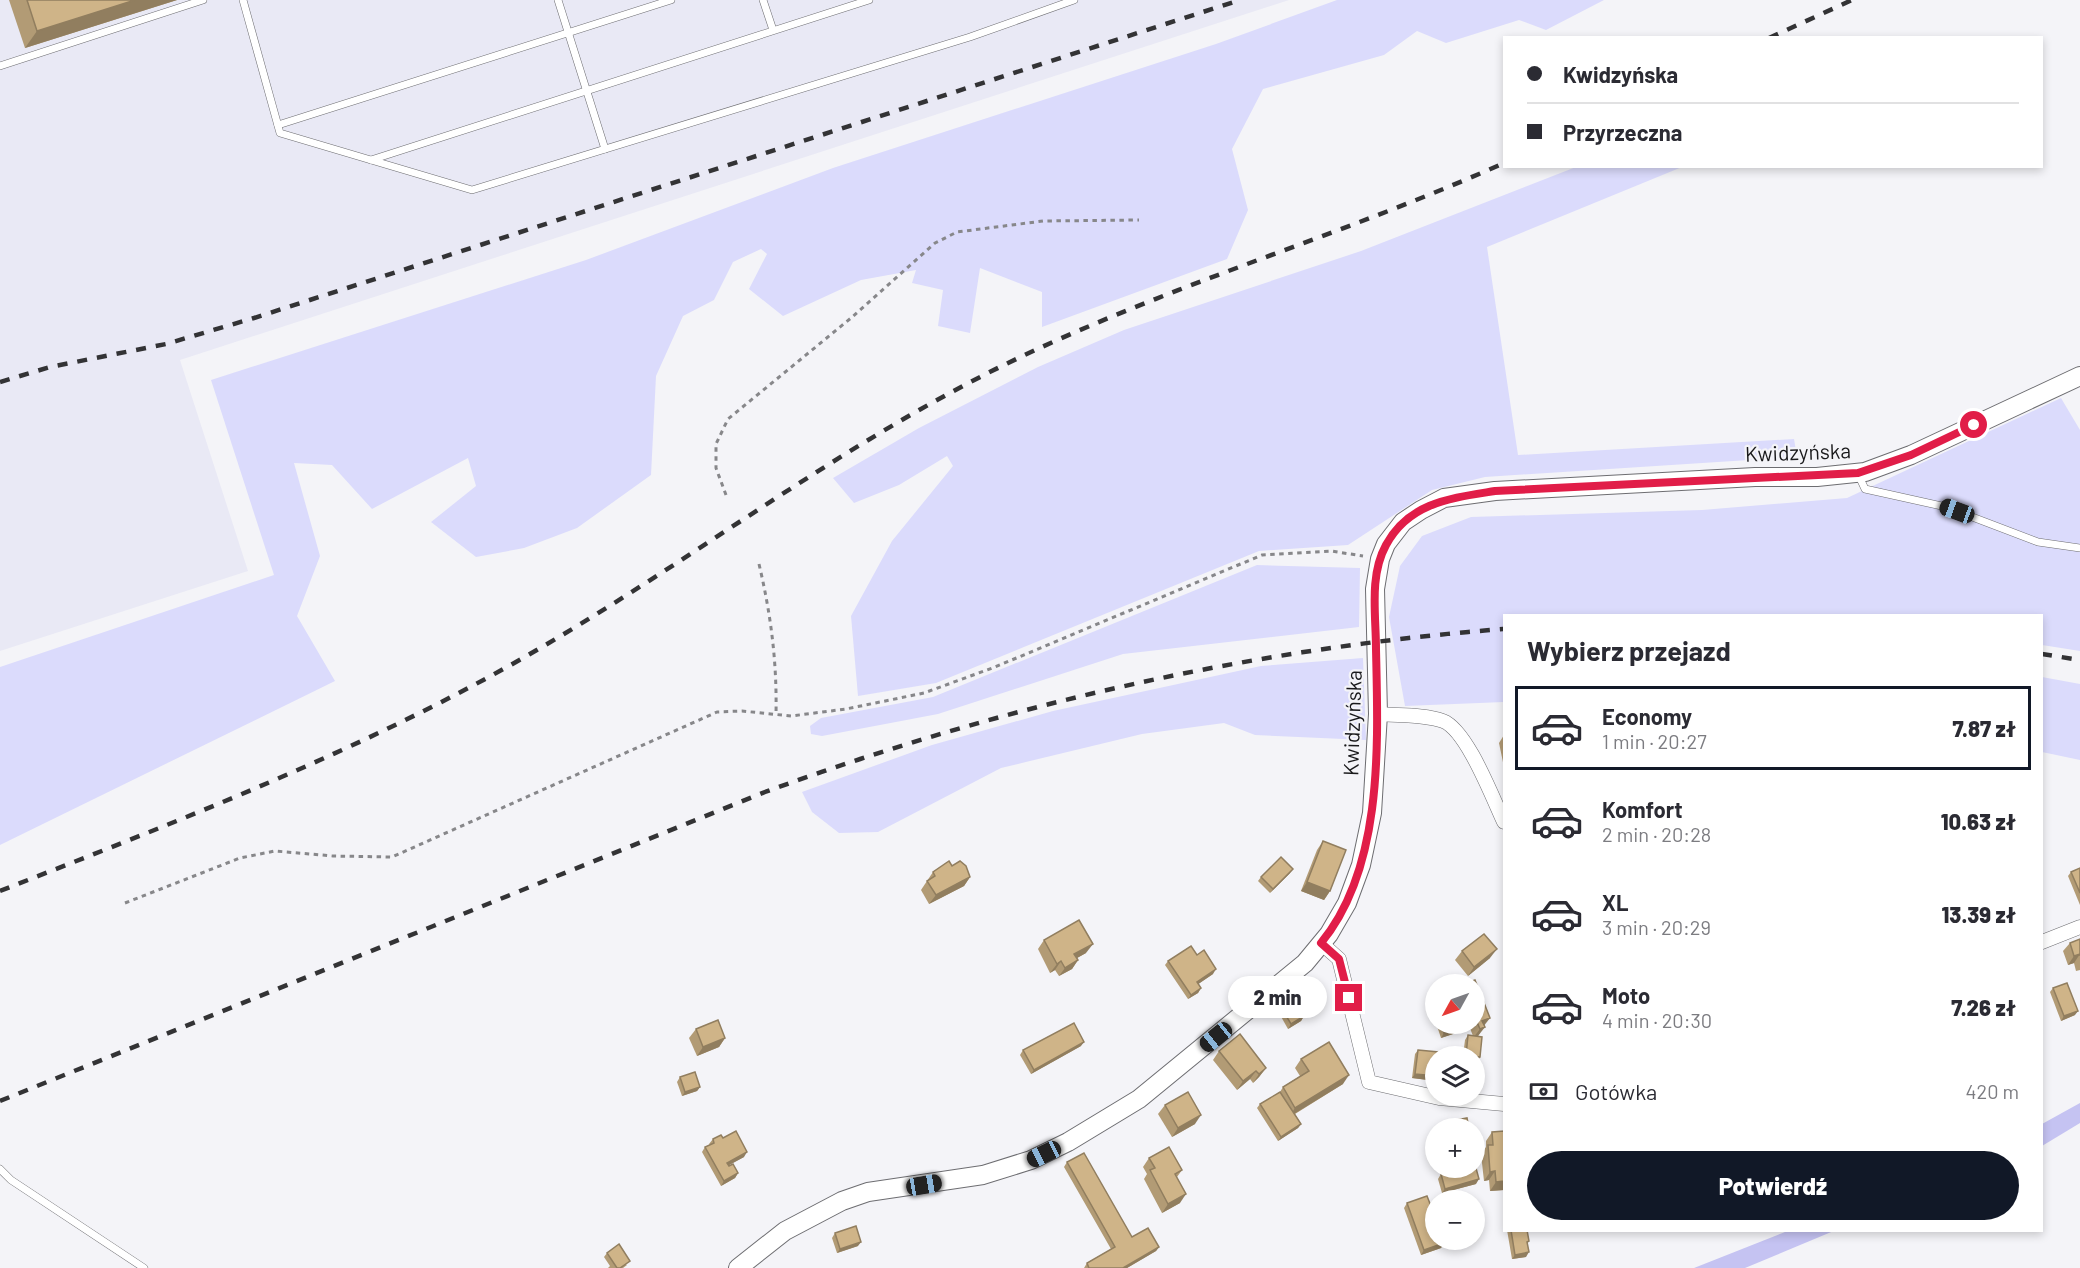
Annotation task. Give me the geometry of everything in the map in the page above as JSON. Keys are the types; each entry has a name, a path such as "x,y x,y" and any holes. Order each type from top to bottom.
{"street":[{"name":"Kwidzyńska","path":"738,1268 785,1231 842,1201 868,1192 983,1175 1031,1160 1089,1131 1160,1082 1305,963 1347,903 1361,865 1372,813 1378,714 1375,589 1380,559 1386,544 1403,522 1421,510 1444,498 1495,491 1858,473 1911,455 2080,376"},
{"path":"1378,714 1431,718 1449,724 1464,742 1503,820"},
{"path":"2043,942 2080,927"},
{"path":"1321,943 1339,959 1369,1082 1439,1098 1503,1104"}],"lane":[{"path":"0,66 203,0"},
{"path":"243,0 280,133 472,190 970,37 1074,0"},
{"path":"558,0 605,149"},
{"path":"278,125 671,0"},
{"path":"763,0 773,30"},
{"path":"371,160 869,0"},
{"path":"1858,473 1865,489 1946,507 2038,542 2080,548"},
{"path":"0,1168 11,1180 144,1268"}],"path":[{"path":"726,495 716,468 717,444 728,419 851,318 935,243 957,232 1043,221 1139,220"},
{"path":"125,903 240,858 275,851 333,856 392,857 717,712 791,716 846,709 924,693 994,667 1262,555 1331,551 1380,559"},
{"path":"759,564 772,618 777,676 776,714"}],"shaded area":[{"path":"0,0 1289,0 180,360 248,571 0,651"},
{"path":"1337,0 1604,0 1546,30 1519,20 1446,43 1417,31 1384,55 1263,89 1232,149 1248,210 1227,259 1042,327 1042,292 980,268 970,333 938,326 943,290 912,283 916,270 861,280 783,316 749,289 767,254 761,249 733,262 714,300 683,316 656,376 651,475 577,528 524,548 476,557 431,522 476,486 468,458 372,509 332,465 294,463 320,556 297,616 335,681 0,845 0,667 274,575 211,380 586,260 833,168 1216,44"},
{"path":"1573,168 1680,168 1487,247 1518,455 1794,439 1797,457 1485,477 1432,490 1348,545 1259,551 936,683 858,696 851,616 892,541 953,466 947,456 899,485 854,503 833,478 919,428 1038,367 1124,330 1361,251"},
{"path":"2061,398 2080,430 2080,651 2043,645 2043,614 1503,614 1503,702 1405,706 1389,617 1400,566 1422,536 1471,517 1702,510 1847,498"},
{"path":"1257,565 1360,568 1359,627 1123,654 938,714 822,736 811,734 810,726 821,718 933,697"},
{"path":"1363,658 1366,740 1255,735 1224,723 1142,734 1001,768 878,832 839,833 812,812 802,792 932,745 1053,711 1261,666"},
{"path":"2043,677 2080,684 2080,760 2043,752"},
{"path":"2080,1103 2080,1123 2043,1145 2043,1123"},
{"path":"1785,1232 1831,1232 1745,1268 1694,1268"}],"building":[{"path":"27,0 135,0 37,31"},
{"path":"1323,841 1346,850 1330,891 1307,882"},
{"path":"1281,857 1293,869 1273,889 1261,877"},
{"path":"949,861 952,866 960,861 966,866 970,877 936,895 927,881 935,876 933,872"},
{"path":"2080,868 2080,893 2071,872"},
{"path":"1079,920 1093,944 1074,954 1078,960 1065,968 1061,961 1057,964 1044,940"},
{"path":"1484,934 1497,949 1474,967 1462,951"},
{"path":"2080,939 2080,954 2074,956 2070,943"},
{"path":"1191,946 1197,955 1204,950 1216,969 1197,982 1201,988 1191,995 1168,961"},
{"path":"2067,983 2078,1011 2064,1016 2053,988"},
{"path":"1295,1001 1304,1016 1291,1024 1282,1009"},
{"path":"1485,1005 1490,1018 1485,1020"},
{"path":"718,1020 725,1038 703,1047 696,1029"},
{"path":"1074,1023 1084,1042 1034,1070 1023,1050"},
{"path":"1240,1034 1266,1068 1259,1074 1256,1071 1243,1081 1219,1051"},
{"path":"1468,1035 1482,1037 1481,1046 1467,1046"},
{"path":"1329,1042 1349,1075 1295,1108 1283,1087 1309,1071 1301,1059"},
{"path":"1418,1050 1425,1051 1425,1075 1415,1074"},
{"path":"695,1072 700,1087 685,1092 680,1077"},
{"path":"1188,1092 1201,1115 1178,1128 1165,1105"},
{"path":"1280,1092 1301,1124 1281,1137 1260,1104"},
{"path":"736,1131 747,1152 727,1163 729,1166 733,1164 738,1173 724,1181 705,1147 714,1143 713,1139 721,1135 723,1138"},
{"path":"1503,1131 1503,1181 1496,1182 1495,1171 1490,1172 1488,1145 1493,1145 1492,1132"},
{"path":"1169,1147 1182,1170 1175,1174 1186,1194 1168,1204 1150,1170 1155,1168 1149,1158"},
{"path":"1084,1153 1132,1237 1148,1228 1159,1247 1123,1268 1089,1268 1087,1263 1115,1247 1067,1162"},
{"path":"1442,1178 1479,1178 1479,1179 1445,1189"},
{"path":"1425,1197 1425,1250 1424,1250 1407,1203"},
{"path":"856,1226 861,1242 840,1249 835,1233"},
{"path":"1511,1232 1527,1232 1529,1252 1515,1255"},
{"path":"619,1244 630,1261 617,1268 607,1253"}],"railway":[{"path":"0,382 50,367 166,344 254,318 1240,0"},
{"path":"1773,36 1852,0"},
{"path":"0,891 266,784 396,725 460,692 581,624 865,442 982,376 1046,345 1110,317 1374,217 1503,163"},
{"path":"0,1101 765,792 945,732 1129,685 1222,666 1316,650 1503,629"},
{"path":"2043,654 2080,660"}],"route":[{"path":"1349,998 1339,959 1321,943 1329,934 1347,903 1361,865 1372,813 1378,714 1375,589 1380,559 1386,544 1403,522 1444,498 1495,491 1755,477 1817,477 1865,472 1911,455 1974,425"}]}
